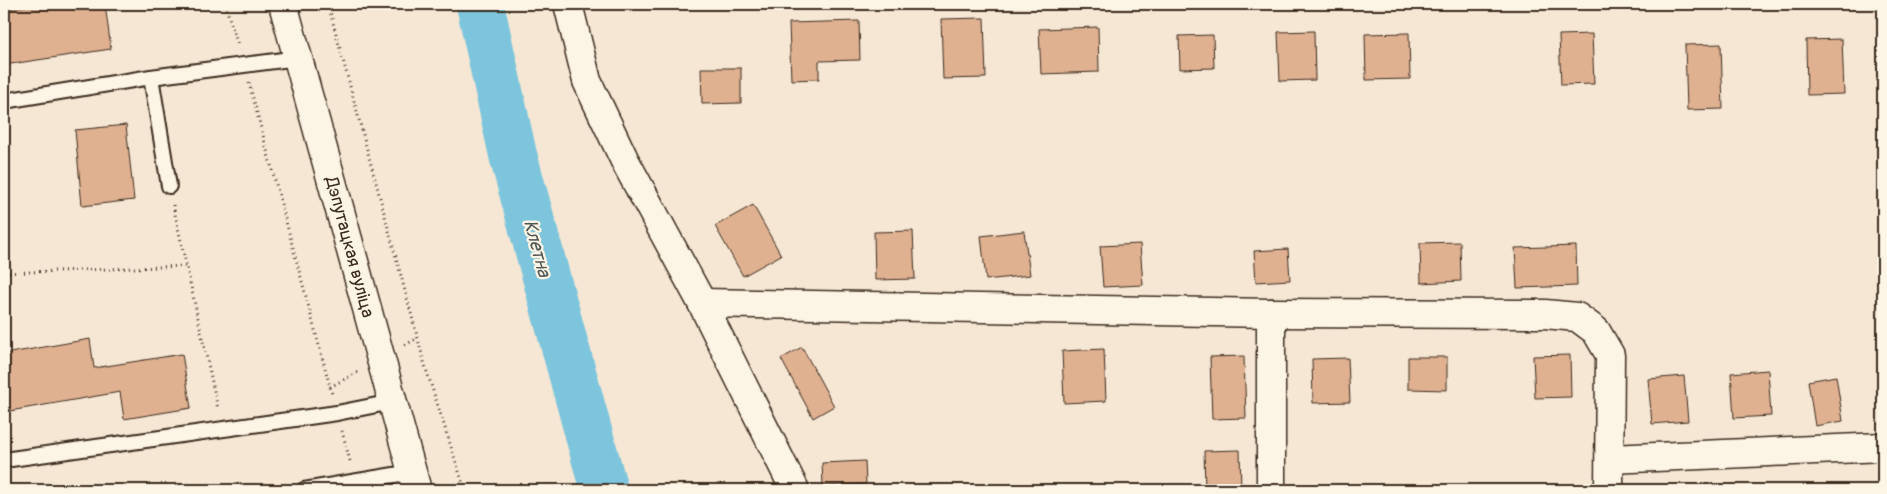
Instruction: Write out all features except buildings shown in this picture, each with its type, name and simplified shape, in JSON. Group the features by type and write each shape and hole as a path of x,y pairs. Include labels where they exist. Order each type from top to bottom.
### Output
{"street":[{"name":"Дэпутацкая вуліца","path":"284,4 414,481"},
{"path":"568,4 587,81 625,161 702,303 795,490"},
{"path":"702,303 1271,313 1545,314 1577,318 1596,331 1610,354 1610,490"},
{"path":"1271,313 1271,490"},
{"path":"1610,459 1883,447"}],"lane":[{"path":"4,101 151,77 298,58"},
{"path":"151,77 169,186"},
{"path":"4,460 337,412 392,402"},
{"path":"304,490 355,482 414,481"}],"path":[{"path":"225,4 244,65 355,482"},
{"path":"328,4 426,368 465,490"},
{"path":"169,186 222,429"},
{"path":"4,273 186,266"}],"waterway":[{"name":"Клетна","path":"480,4 513,155 604,490"}]}
